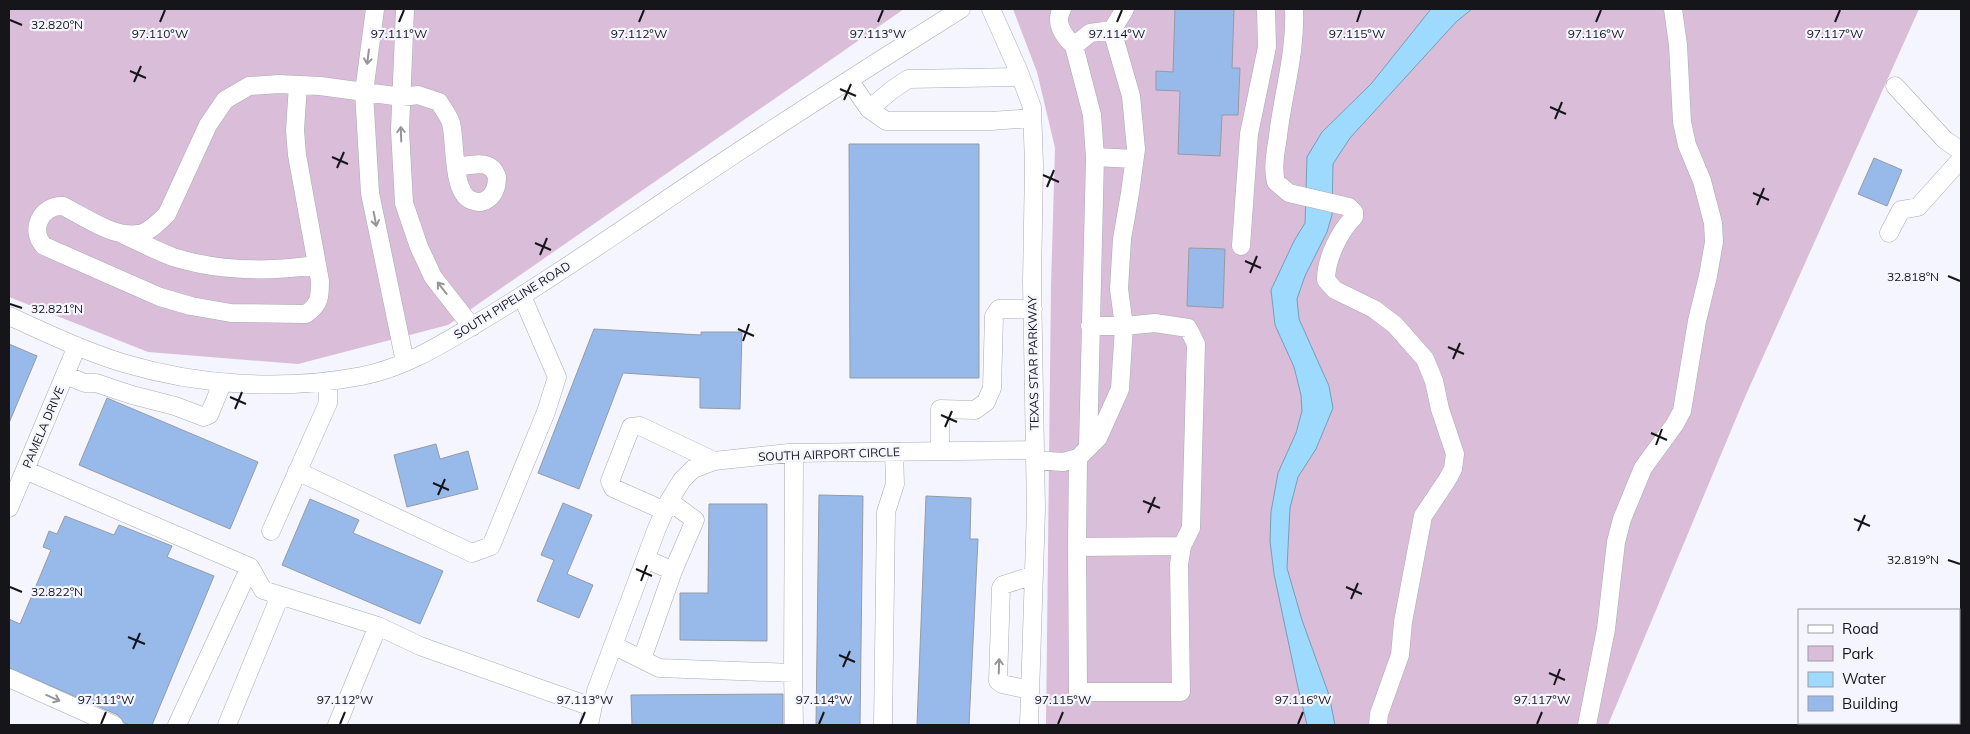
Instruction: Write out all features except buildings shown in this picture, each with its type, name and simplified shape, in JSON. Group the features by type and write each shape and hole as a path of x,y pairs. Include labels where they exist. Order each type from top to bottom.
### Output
{"street":[{"path":"374,9 364,92 370,193 405,362"},
{"path":"405,9 400,130 404,203 419,247 433,277 472,327"},
{"name":"SOUTH PIPELINE ROAD","path":"9,316 77,346 122,362 186,379 222,384 302,385 364,376 421,357 472,327 522,296 755,139 961,9"},
{"name":"TEXAS STAR PARKWAY","path":"991,9 1032,107 1034,165 1032,309 1035,455 1030,725"},
{"path":"1062,9 1058,17 1060,26 1074,46 1092,115 1095,157 1090,326 1077,547 1078,692 1181,692 1179,564 1182,546 1191,528 1196,344 1188,328 1155,323 1124,326 1090,326"},
{"path":"1083,453 1098,438 1120,389 1124,326 1119,289 1122,238 1136,148 1131,96 1112,30 1124,9"},
{"path":"1241,246 1249,134 1267,47 1266,9"},
{"path":"1294,9 1295,28 1292,54 1274,161 1276,182 1289,192 1342,206 1349,206 1354,212 1354,218 1348,223 1328,261 1326,280 1334,290 1374,309 1395,325 1425,359 1434,381 1440,409 1455,454 1452,469 1447,480 1423,516 1403,622 1400,655 1379,714 1378,725"},
{"path":"1587,725 1606,630 1616,542 1622,519 1643,468 1675,424 1682,411 1697,322 1714,242 1713,223 1707,198 1687,145 1682,122 1678,45 1673,9"},
{"path":"1074,46 1090,32 1112,30"},
{"path":"869,108 908,79 1021,77"},
{"path":"849,80 869,108 886,121 991,121 1032,118"},
{"path":"298,85 295,130 297,155 317,266 320,295 315,307 306,314 231,313 190,306 160,297 44,246 39,240 37,228 45,210 53,206 63,206 172,256 219,269 290,269 317,266"},
{"path":"123,234 140,234 159,222 167,214 208,125 225,100 249,86 298,85 402,97 418,96 439,102 450,122 456,167"},
{"path":"1895,86 1945,140 1961,151"},
{"path":"1095,157 1134,159"},
{"path":"1889,233 1901,210 1918,207 1961,159"},
{"path":"297,471 472,553 491,546 546,412 557,377 522,296"},
{"path":"940,451 940,409 975,410 986,402 992,388 994,316 998,309 1032,309"},
{"name":"PAMELA DRIVE","path":"9,508 77,346"},
{"path":"65,375 85,383 96,384 175,406 204,418 209,415 222,384"},
{"path":"271,531 328,403 328,381"},
{"path":"642,660 673,571 695,520 667,506 613,488 610,481 632,427 640,426 714,461"},
{"name":"SOUTH AIRPORT CIRCLE","path":"588,725 596,691 667,506 682,480 693,469 714,461 794,453 940,451 1035,455 1063,462 1083,453"},
{"path":"883,725 886,512 895,484 894,452"},
{"path":"794,453 794,725"},
{"path":"25,470 250,567 263,590 378,626 420,646 592,707"},
{"path":"1077,547 1182,546"},
{"path":"646,559 673,571"},
{"path":"177,725 250,567"},
{"path":"1030,690 1002,684 998,681 1003,584 1034,575"},
{"path":"227,725 280,596"},
{"path":"337,725 378,626"},
{"path":"613,645 659,668 793,673"},
{"path":"9,678 114,725"}],"green space":[{"path":"9,9 904,9 448,325 298,364 148,352 9,297"},
{"path":"1013,9 1919,9 1745,397 1608,725 1046,725 1051,286 1055,148 1037,72"}],"water":[{"path":"1431,9 1472,9 1456,22 1350,138 1333,164 1332,215 1327,232 1305,276 1297,299 1299,319 1329,386 1333,408 1316,449 1298,477 1290,508 1287,568 1302,620 1329,695 1335,725 1307,725 1274,574 1270,541 1271,512 1278,473 1296,433 1302,411 1301,395 1294,367 1275,325 1271,290 1294,241 1305,223 1307,157 1322,132 1371,84"}]}
